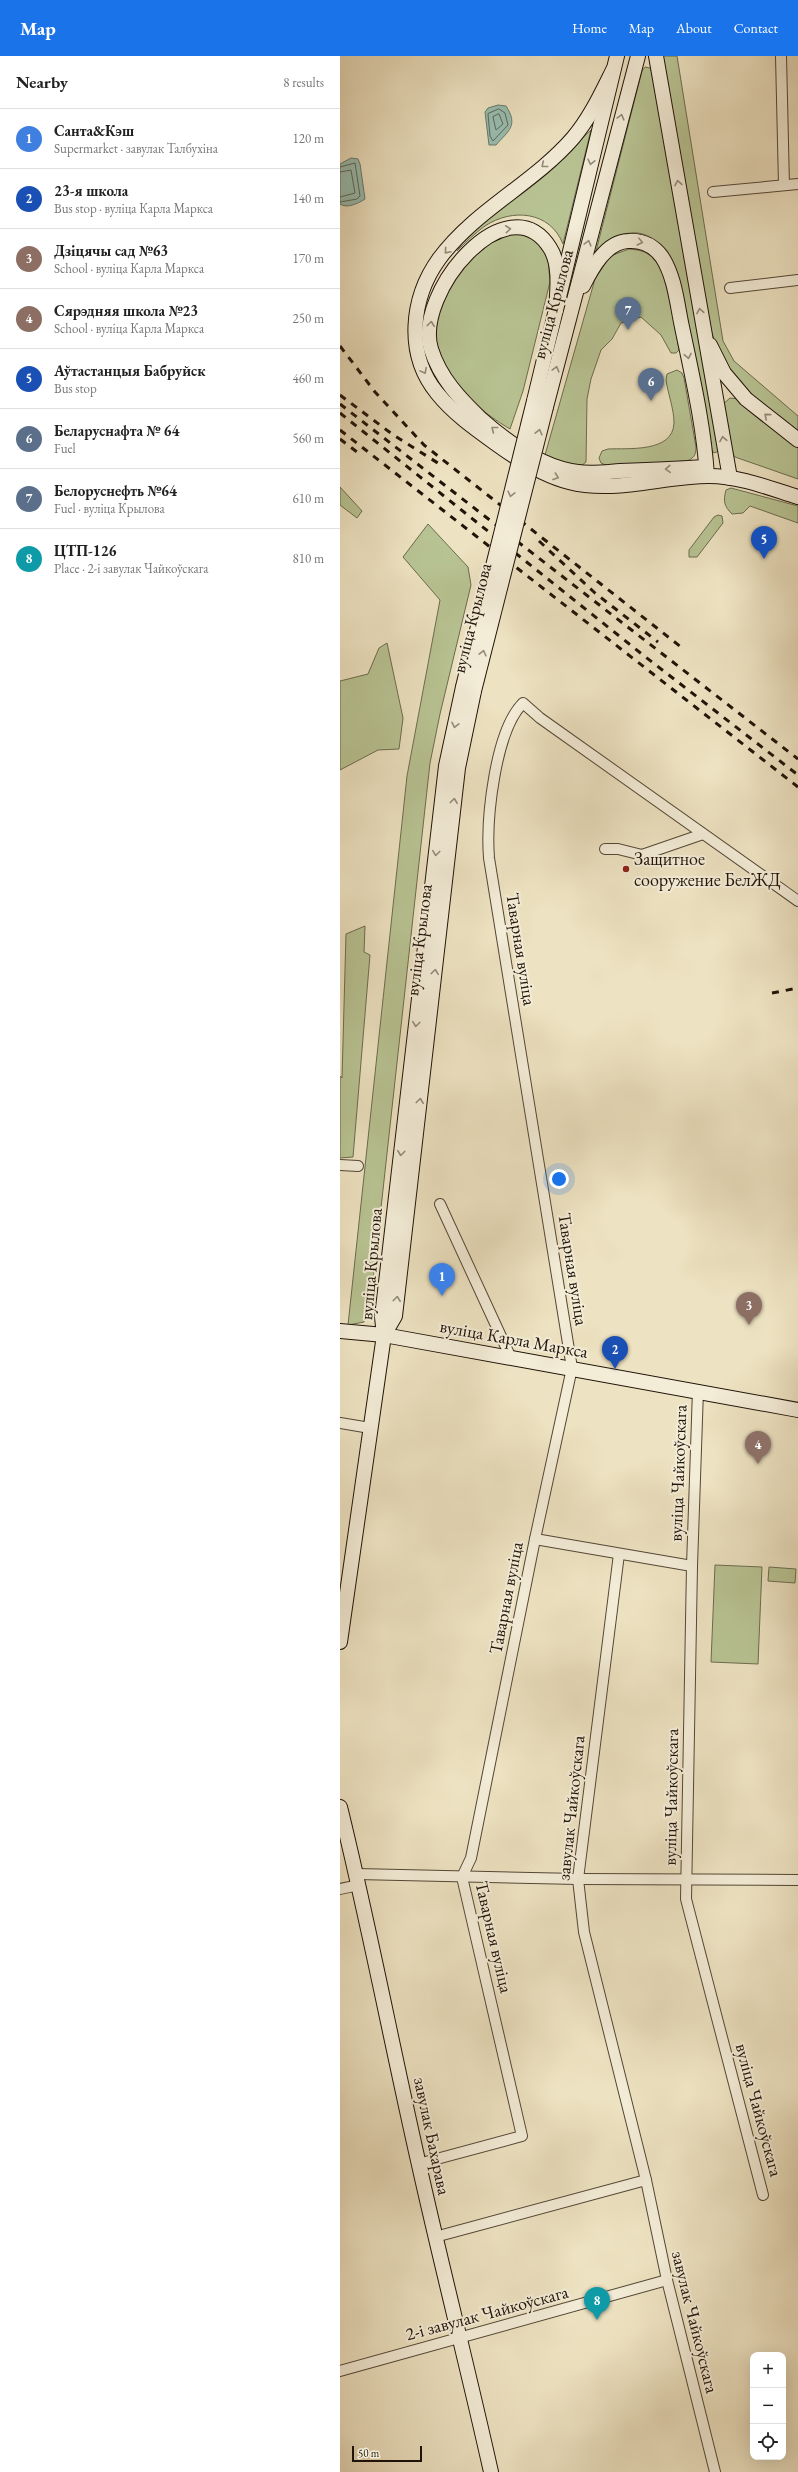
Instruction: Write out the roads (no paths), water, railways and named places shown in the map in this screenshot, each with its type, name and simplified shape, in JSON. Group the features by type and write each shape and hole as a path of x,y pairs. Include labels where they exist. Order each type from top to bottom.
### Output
{"main road":[{"name":"вуліца Крылова","path":"384,1335 395,1316 468,689 540,404 570,313 638,56"},
{"path":"656,56 729,473"},
{"name":"вуліца Крылова","path":"540,404 556,310 615,63"},
{"path":"615,63 593,111 572,139 553,158 465,230 440,259 423,286 416,309 415,340 421,366 436,392 457,414 515,457 545,473 569,482 588,485 707,472"},
{"path":"556,310 557,272 551,249 535,234 521,228 502,229 481,240 453,269 438,293 430,328 430,347 439,369 458,397 518,448 550,464 577,472 729,473 798,488"},
{"path":"570,313 591,270 609,249 626,241 642,242 661,256 669,271 675,292 707,472"},
{"path":"703,331 724,373 746,398 798,440"},
{"path":"729,473 798,498"},
{"name":"вуліца Карла Маркса","path":"340,1330 384,1335 698,1390 798,1410"},
{"path":"340,1642 344,1576 370,1428 384,1335"},
{"name":"завулак Бахарава","path":"340,1807 358,1880 418,2164 461,2339 491,2472"}],"street":[{"path":"781,56 784,185"},
{"path":"713,192 798,184"},
{"path":"730,288 798,280"},
{"name":"Таварная вуліца","path":"418,2164 522,2136 462,1876 471,1858 535,1539 572,1368 489,858 487,834 494,775 514,712 523,703 798,901"},
{"path":"605,849 618,849 642,855 703,834"},
{"path":"340,1165 358,1166"},
{"path":"440,1204 511,1358"},
{"name":"вуліца Чайкоўскага","path":"698,1390 692,1566 686,1899 763,2195"},
{"path":"340,1423 370,1428"},
{"path":"535,1539 692,1566"},
{"name":"завулак Чайкоўскага","path":"619,1554 578,1879 584,1932 646,2180 667,2280 715,2472"},
{"path":"340,1889 358,1880 462,1876 578,1879 798,1880"},
{"path":"435,2237 646,2180"},
{"name":"2-і завулак Чайкоўскага","path":"340,2371 461,2339 667,2280"}],"water":[{"path":"498,105 506,106 510,113 512,123 508,132 496,145 489,145 485,112 488,108"},
{"path":"351,158 358,159 360,164 365,199 356,204 346,206 340,204 340,164"}],"railway":[{"path":"340,346 375,392 424,445 681,647"},
{"path":"340,395 392,434 441,465"},
{"path":"340,404 798,759"},
{"path":"340,413 643,655 798,775"},
{"path":"340,430 798,787"},
{"path":"340,439 361,455"},
{"path":"539,541 595,593 658,642"},
{"path":"772,993 798,988"}],"place":[{"name":"Белоруснефть №64","path":"628,330"},
{"name":"Беларуснафта № 64","path":"651,401"},
{"name":"Аўтастанцыя Бабруйск","path":"764,559"},
{"name":"Защитное сооружение БелЖД","path":"626,869"},
{"name":"Санта&Кэш","path":"442,1296"},
{"name":"Дзіцячы сад №63","path":"749,1325"},
{"name":"23-я школа","path":"615,1369"},
{"name":"Сярэдняя школа №23","path":"758,1464"},
{"name":"ЦТП-126","path":"597,2320"}]}
